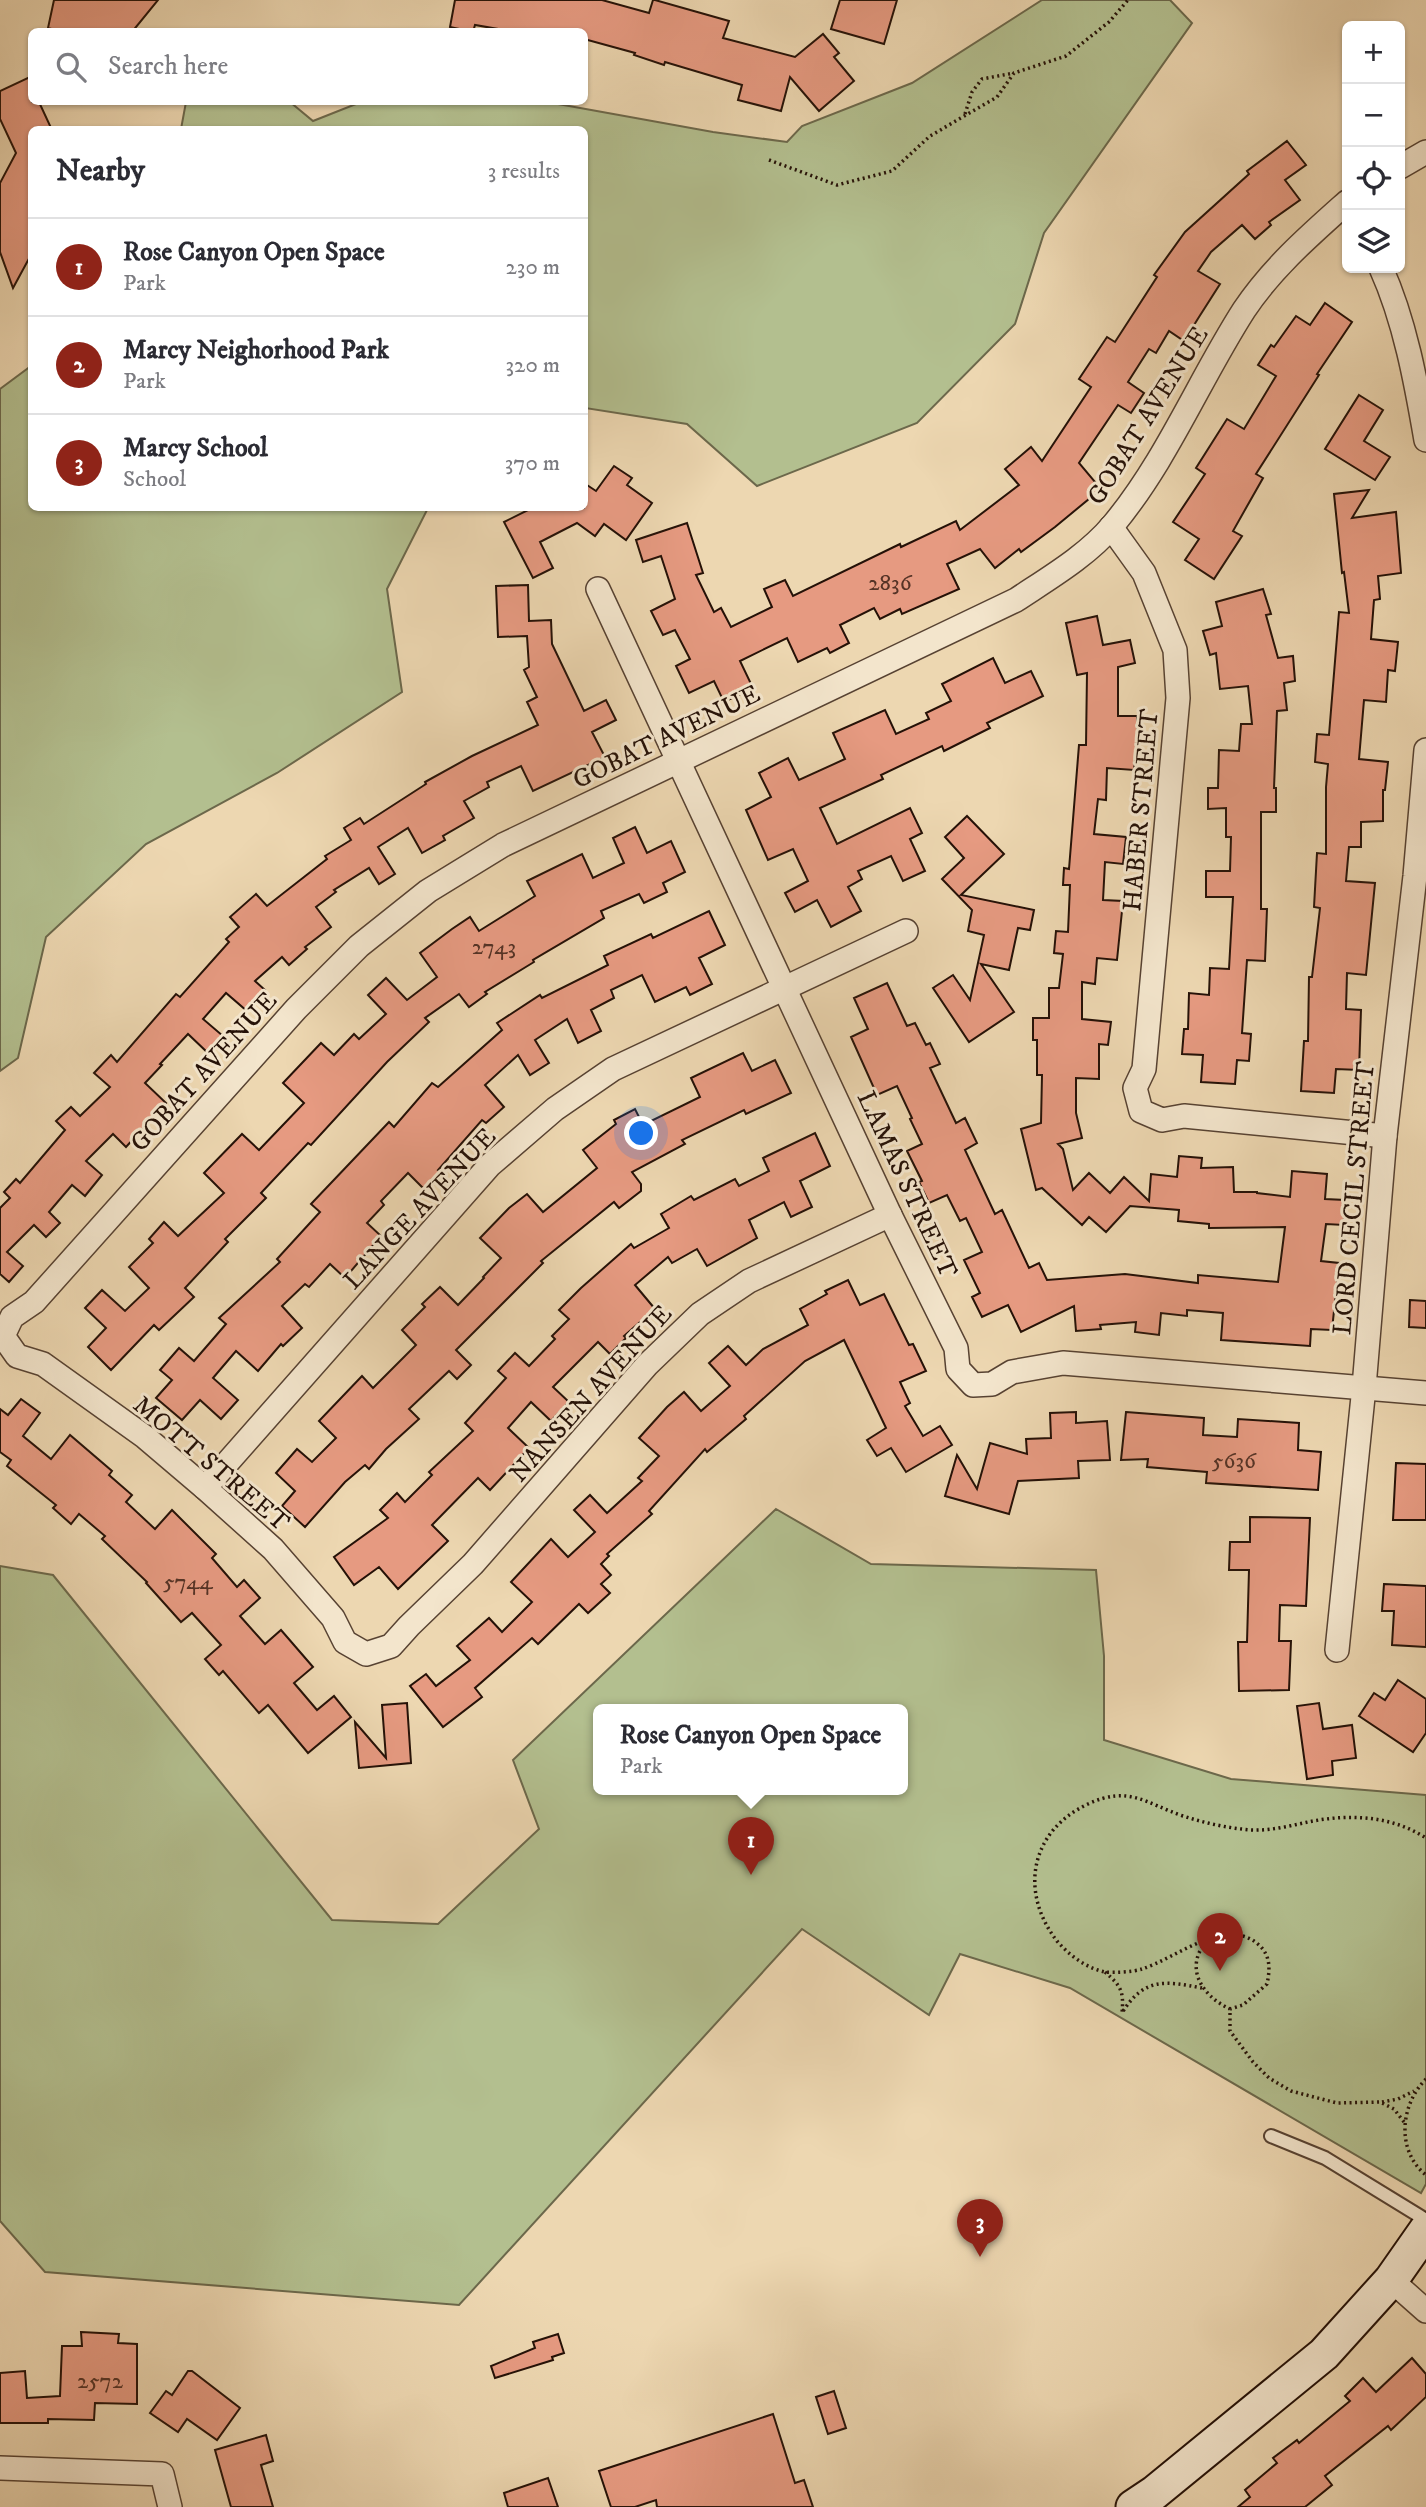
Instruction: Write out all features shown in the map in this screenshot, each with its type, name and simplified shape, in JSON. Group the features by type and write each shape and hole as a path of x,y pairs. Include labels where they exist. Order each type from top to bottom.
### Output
{"street":[{"path":"1405,164 1426,152"},
{"name":"GOBAT AVENUE","path":"3,1336 12,1317 34,1302 296,1009 359,946 429,891 503,845 1016,600 1067,566 1111,527 1139,491 1245,309 1295,249 1342,207"},
{"path":"1383,273 1393,294 1418,394 1426,440"},
{"name":"HABER STREET","path":"1111,527 1144,573 1175,650 1178,698 1144,1069 1135,1088 1141,1111 1162,1120 1184,1116 1385,1136"},
{"name":"LAMAS STREET","path":"598,589 890,1215 956,1348 958,1369 972,1385 992,1384 1012,1372 1063,1363 1426,1393"},
{"name":"LORD CECIL STREET","path":"1337,1650 1364,1387 1385,1136 1415,876 1426,750"},
{"name":"LANGE AVENUE","path":"205,1488 490,1165 555,1109 613,1069 906,931"},
{"name":"NANSEN AVENUE","path":"366,1654 391,1646 473,1564 647,1365 700,1314 749,1281 890,1215"},
{"name":"MOTT STREET","path":"3,1336 17,1356 43,1364 145,1437 205,1488 272,1549 334,1618 345,1642 366,1654"},
{"path":"1133,2507 1154,2493 1324,2354 1391,2280 1426,2230"},
{"path":"1391,2280 1426,2311"},
{"path":"0,2468 162,2474 170,2507"}],"lane":[{"path":"1271,2136 1325,2158 1426,2220"}],"path":[{"path":"965,116 972,92 982,79 1014,73 1066,56 1109,22 1128,0"},
{"path":"769,160 837,184 892,171 930,136 997,97 1014,73"},
{"path":"1202,1988 1151,1984 1139,1991 1122,2012 1124,1997 1119,1983 1105,1972 1069,1955 1045,1924 1037,1903 1034,1883 1036,1863 1042,1845 1067,1816 1088,1804 1124,1795 1146,1799 1212,1825 1253,1830 1342,1817 1364,1817 1392,1823 1426,1838"},
{"path":"1105,1972 1139,1970 1208,1940 1229,1934 1249,1936 1263,1948 1270,1965 1268,1984 1243,2005 1230,2009 1218,2003 1202,1988 1196,1961 1199,1950 1208,1940"},
{"path":"1230,2009 1230,2031 1252,2062 1269,2078 1291,2091 1337,2103 1361,2104 1398,2099 1415,2091 1426,2079"},
{"path":"1415,2091 1404,2122 1406,2139 1414,2165 1426,2175"},
{"path":"1380,2102 1394,2109 1404,2122"}],"green space":[{"path":"1042,0 1170,0 1192,23 1044,233 1015,324 917,423 757,486 687,424 588,408 588,126 182,126 185,105 294,105 313,121 353,105 564,105 713,132 787,142 802,126 912,83"},
{"path":"28,368 28,511 426,511 387,589 402,692 277,773 146,844 46,937 18,1058 0,1071 0,389"},
{"path":"776,1509 871,1564 1096,1570 1104,1656 1104,1740 1231,1779 1426,1795 1426,2184 1421,2193 1070,1988 960,1954 929,2015 802,1929 459,2305 45,2272 0,2221 0,1566 53,1575 332,1920 438,1924 539,1829 513,1760"}],"building":[{"path":"54,0 158,0 135,28 48,28"},
{"path":"455,0 602,0 649,13 655,0 729,21 723,38 795,57 823,34 839,53 834,57 854,81 819,111 790,77 781,111 738,100 742,85 665,62 664,65 634,55 635,53 588,40 588,28 492,28 475,25 474,28 450,27"},
{"path":"840,0 897,0 884,44 831,29"},
{"path":"28,78 28,105 40,105 50,126 28,126 28,260 13,288 0,252 0,183 16,153 0,119 0,91"},
{"path":"1287,141 1306,165 1285,180 1300,200 1269,222 1271,225 1255,239 1242,225 1211,252 1198,271 1220,284 1184,341 1169,331 1156,353 1149,349 1128,382 1144,393 1131,413 1118,405 1079,463 1101,489 1055,527 1021,552 1019,549 995,568 980,549 947,564 959,589 902,614 900,609 880,619 874,608 840,625 849,643 830,653 827,648 798,662 787,638 740,661 753,688 724,702 714,681 689,693 676,666 690,659 675,630 663,635 651,611 675,599 661,556 643,562 636,540 687,523 703,573 696,575 714,612 721,608 731,627 772,607 764,589 785,580 793,596 900,544 901,547 956,521 960,530 1019,485 1005,469 1031,447 1042,461 1091,387 1079,379 1107,337 1115,342 1157,277 1154,275 1185,232 1249,174 1247,171"},
{"path":"1325,303 1352,322 1256,474 1263,478 1233,531 1242,536 1214,579 1185,560 1199,539 1173,522 1205,474 1196,468 1227,419 1244,429 1276,376 1258,365 1271,345 1274,347 1296,316 1310,325"},
{"path":"1359,395 1383,410 1364,441 1390,457 1375,480 1325,449"},
{"path":"614,466 632,478 627,485 652,503 626,540 604,524 595,536 577,523 540,542 553,568 533,578 504,522 526,511 588,511 588,486 596,491"},
{"path":"1369,490 1352,518 1396,512 1401,573 1378,576 1380,599 1374,600 1371,639 1398,642 1395,671 1388,670 1386,702 1364,700 1359,759 1388,762 1383,790 1383,821 1361,822 1361,847 1349,847 1346,881 1375,883 1366,975 1347,973 1346,1009 1361,1010 1359,1070 1336,1069 1334,1093 1301,1091 1304,1041 1308,1041 1309,977 1312,977 1320,908 1314,907 1317,853 1326,854 1328,764 1315,762 1317,734 1329,735 1339,612 1349,613 1334,494"},
{"path":"528,585 529,621 551,620 552,644 584,711 606,700 616,720 592,732 605,757 533,791 521,766 487,782 489,787 464,801 474,818 443,836 445,840 422,853 408,828 378,847 395,874 379,884 369,868 334,890 336,892 316,907 331,927 305,947 307,949 289,965 282,957 255,981 265,990 247,1011 226,993 203,1019 223,1036 208,1053 188,1034 160,1064 162,1065 145,1083 166,1103 126,1147 113,1134 86,1161 102,1175 85,1196 72,1185 49,1212 60,1223 46,1237 34,1225 7,1252 23,1266 9,1282 0,1274 0,1208 10,1198 4,1192 16,1179 20,1183 65,1130 56,1121 71,1107 80,1116 110,1087 94,1073 111,1055 117,1062 176,994 180,997 229,942 226,939 239,927 230,917 256,894 267,906 327,859 325,856 351,840 344,828 360,818 364,824 426,784 425,782 538,725 527,702 537,697 524,670 529,667 527,636 498,637 496,586"},
{"path":"1263,589 1271,614 1266,615 1278,658 1293,656 1295,681 1284,683 1287,710 1277,711 1274,788 1276,812 1261,812 1261,909 1267,909 1265,961 1247,960 1242,1033 1251,1034 1249,1061 1237,1060 1235,1084 1201,1082 1203,1055 1182,1054 1184,1029 1188,1029 1189,993 1209,995 1210,968 1229,969 1233,897 1206,897 1206,871 1230,871 1231,837 1226,837 1226,808 1208,809 1208,788 1218,788 1219,750 1239,751 1241,724 1252,724 1248,686 1220,689 1216,653 1210,655 1203,631 1222,626 1216,602"},
{"path":"1097,616 1103,645 1130,640 1135,663 1118,667 1118,716 1137,716 1137,738 1134,770 1107,768 1106,800 1098,799 1094,834 1126,837 1123,864 1105,862 1103,900 1123,901 1117,960 1097,958 1095,984 1082,982 1082,1019 1111,1022 1108,1045 1099,1044 1099,1079 1076,1078 1076,1113 1082,1138 1058,1144 1063,1149 1073,1190 1089,1173 1110,1193 1124,1177 1149,1201 1151,1174 1177,1177 1179,1156 1202,1158 1201,1168 1233,1167 1234,1192 1290,1197 1292,1171 1327,1174 1325,1199 1345,1200 1344,1225 1326,1224 1321,1261 1339,1263 1332,1330 1311,1329 1310,1346 1221,1340 1223,1313 1187,1310 1187,1316 1161,1313 1159,1335 1135,1332 1136,1322 1100,1325 1101,1329 1076,1331 1074,1306 1021,1332 1008,1305 982,1317 972,1297 980,1293 964,1260 982,1252 966,1218 960,1221 947,1195 929,1203 919,1182 922,1181 907,1151 922,1144 897,1086 877,1095 851,1037 868,1029 854,998 887,983 907,1026 915,1023 926,1045 930,1043 940,1064 930,1068 956,1123 965,1118 977,1143 965,1150 995,1214 1002,1210 1029,1268 1039,1263 1047,1280 1125,1274 1198,1283 1198,1275 1278,1282 1285,1227 1209,1228 1209,1224 1178,1221 1179,1210 1130,1206 1106,1232 1089,1217 1082,1225 1042,1188 1036,1190 1021,1129 1041,1123 1042,1075 1037,1075 1037,1040 1033,1040 1033,1018 1049,1018 1049,988 1059,988 1063,954 1054,953 1056,931 1068,932 1070,885 1063,885 1064,868 1069,869 1079,745 1086,745 1087,673 1077,675 1066,623"},
{"path":"993,658 1005,683 1031,671 1043,696 987,723 990,728 944,751 942,746 881,775 883,779 820,808 837,844 910,808 922,833 910,839 925,871 903,881 891,856 858,871 862,879 848,887 861,911 831,927 817,900 795,912 785,893 808,881 793,849 768,860 746,810 771,797 759,773 788,758 799,780 845,759 833,733 885,710 896,734 929,719 926,713 951,701 942,684"},
{"path":"967,816 1004,854 961,895 1034,910 1030,930 1018,928 1009,970 981,964 1014,1012 969,1042 933,988 953,975 970,1000 984,935 968,931 972,910 942,879 964,858 945,837"},
{"path":"635,827 647,853 671,841 685,872 663,883 667,892 644,903 639,894 601,911 604,918 533,960 534,962 485,992 487,994 469,1007 459,994 425,1018 429,1022 261,1193 266,1198 225,1239 228,1242 185,1288 194,1297 159,1330 154,1325 111,1370 88,1347 106,1328 85,1308 102,1290 125,1311 149,1288 129,1267 153,1243 149,1239 164,1222 178,1236 224,1193 204,1173 242,1134 259,1150 304,1103 283,1083 321,1043 334,1055 354,1034 359,1039 386,1014 368,995 386,978 407,1000 437,977 420,953 470,917 479,931 535,896 527,881 582,854 593,878 624,863 613,838"},
{"path":"709,911 725,945 699,958 712,984 690,995 686,987 655,1002 642,975 611,990 614,998 591,1010 601,1031 578,1043 567,1019 535,1040 549,1063 530,1075 518,1055 485,1085 504,1107 486,1123 482,1120 424,1189 408,1173 381,1201 384,1205 367,1223 381,1236 345,1278 330,1264 309,1287 305,1284 282,1306 302,1328 283,1346 281,1344 258,1371 236,1351 213,1378 238,1400 221,1419 200,1400 182,1420 156,1398 172,1380 160,1370 179,1348 194,1361 226,1324 219,1318 280,1262 277,1259 320,1212 311,1204 389,1122 394,1127 432,1083 438,1087 502,1030 497,1023 540,995 542,998 608,965 604,956 651,934 653,938"},
{"path":"743,1053 752,1071 775,1060 791,1093 746,1114 744,1110 682,1140 685,1144 632,1172 641,1184 641,1191 619,1208 614,1202 541,1261 543,1263 456,1350 471,1365 457,1379 449,1371 409,1409 419,1419 386,1449 369,1469 365,1465 345,1482 305,1527 282,1506 295,1491 276,1473 297,1449 312,1462 336,1438 319,1421 362,1376 373,1388 416,1345 402,1330 425,1307 422,1304 440,1287 458,1305 484,1278 501,1258 480,1238 509,1208 527,1194 543,1212 597,1168 583,1150 616,1124 614,1120 635,1109 643,1125 700,1097 691,1078"},
{"path":"815,1133 830,1166 800,1181 812,1207 791,1217 784,1202 749,1220 757,1238 707,1266 697,1249 672,1263 668,1257 635,1285 655,1309 624,1336 626,1338 610,1354 598,1342 553,1387 569,1402 551,1421 531,1402 508,1428 529,1448 490,1490 478,1478 432,1525 448,1541 398,1589 379,1567 354,1585 334,1557 388,1518 380,1510 397,1493 405,1502 432,1475 429,1472 473,1431 465,1423 506,1378 498,1371 515,1353 529,1366 555,1339 552,1336 569,1319 559,1310 581,1288 631,1244 634,1248 669,1228 661,1214 691,1196 694,1200 735,1179 739,1186 769,1171 763,1158"},
{"path":"848,1280 860,1305 884,1294 909,1345 913,1344 926,1371 900,1382 910,1403 905,1406 923,1436 940,1426 952,1445 906,1472 891,1448 877,1456 867,1440 886,1428 844,1340 805,1361 744,1416 746,1419 707,1452 705,1449 649,1511 652,1514 607,1554 609,1556 601,1564 611,1575 601,1584 610,1593 588,1613 579,1604 538,1644 532,1638 475,1688 482,1697 443,1727 410,1686 426,1674 436,1686 470,1660 457,1646 489,1618 502,1632 532,1602 511,1582 551,1539 568,1557 595,1532 574,1510 590,1495 607,1513 642,1481 638,1478 659,1456 639,1438 667,1407 684,1392 701,1411 730,1386 709,1363 728,1346 746,1365 763,1349 808,1325 800,1309 827,1294 825,1291"},
{"path":"1410,1300 1426,1301 1426,1328 1409,1327"},
{"path":"21,1399 40,1413 23,1436 51,1459 70,1435 112,1471 109,1475 132,1495 126,1502 155,1529 172,1510 216,1554 212,1558 237,1587 244,1580 260,1598 240,1616 265,1644 281,1630 313,1667 294,1683 317,1710 334,1696 351,1717 308,1753 268,1705 259,1713 223,1671 219,1675 205,1659 221,1645 192,1613 181,1622 147,1582 102,1539 105,1536 79,1514 71,1524 53,1508 56,1505 7,1466 11,1460 0,1452 0,1409 8,1415"},
{"path":"1076,1412 1076,1423 1107,1421 1110,1460 1078,1461 1079,1478 1018,1481 1009,1514 945,1496 957,1455 977,1489 990,1443 1027,1454 1026,1439 1051,1438 1050,1413"},
{"path":"1126,1412 1204,1418 1203,1435 1237,1437 1238,1419 1299,1423 1298,1450 1321,1452 1318,1490 1206,1483 1207,1472 1147,1467 1148,1459 1121,1460"},
{"path":"1396,1463 1426,1464 1426,1520 1393,1520"},
{"path":"1250,1517 1310,1518 1306,1606 1280,1605 1279,1641 1291,1641 1289,1690 1239,1691 1238,1642 1247,1642 1249,1570 1229,1570 1230,1542 1250,1542"},
{"path":"1384,1584 1426,1586 1426,1647 1392,1645 1394,1611 1382,1611"},
{"path":"1398,1680 1426,1699 1426,1733 1413,1752 1359,1716 1374,1693 1385,1700"},
{"path":"407,1703 411,1763 359,1768 355,1722 386,1758 382,1705"},
{"path":"1319,1703 1323,1729 1352,1725 1356,1758 1332,1761 1333,1775 1307,1779 1297,1706"},
{"path":"81,2332 119,2334 118,2343 137,2344 137,2404 95,2403 94,2420 48,2419 48,2423 0,2423 0,2373 25,2371 27,2398 60,2396 62,2346 82,2346"},
{"path":"558,2334 564,2353 552,2357 553,2360 495,2378 491,2366 535,2348 533,2342"},
{"path":"1412,2358 1426,2374 1426,2397 1391,2430 1388,2426 1325,2476 1332,2485 1305,2507 1238,2507 1250,2497 1245,2490 1277,2463 1273,2458 1297,2440 1299,2443 1350,2401 1345,2396 1363,2378 1376,2392"},
{"path":"188,2371 192,2371 240,2408 217,2440 187,2419 178,2432 150,2413 166,2391 172,2395"},
{"path":"834,2391 846,2428 828,2434 816,2397"},
{"path":"773,2414 795,2483 804,2480 813,2507 657,2507 656,2500 635,2507 611,2507 599,2471"},
{"path":"266,2435 273,2461 261,2465 273,2507 231,2507 215,2450"},
{"path":"548,2478 558,2507 508,2507 504,2493"}],"place":[{"name":"Rose Canyon Open Space","path":"751,1875"},
{"name":"Marcy Neighorhood Park","path":"1220,1971"},
{"name":"Marcy School","path":"980,2257"}]}
